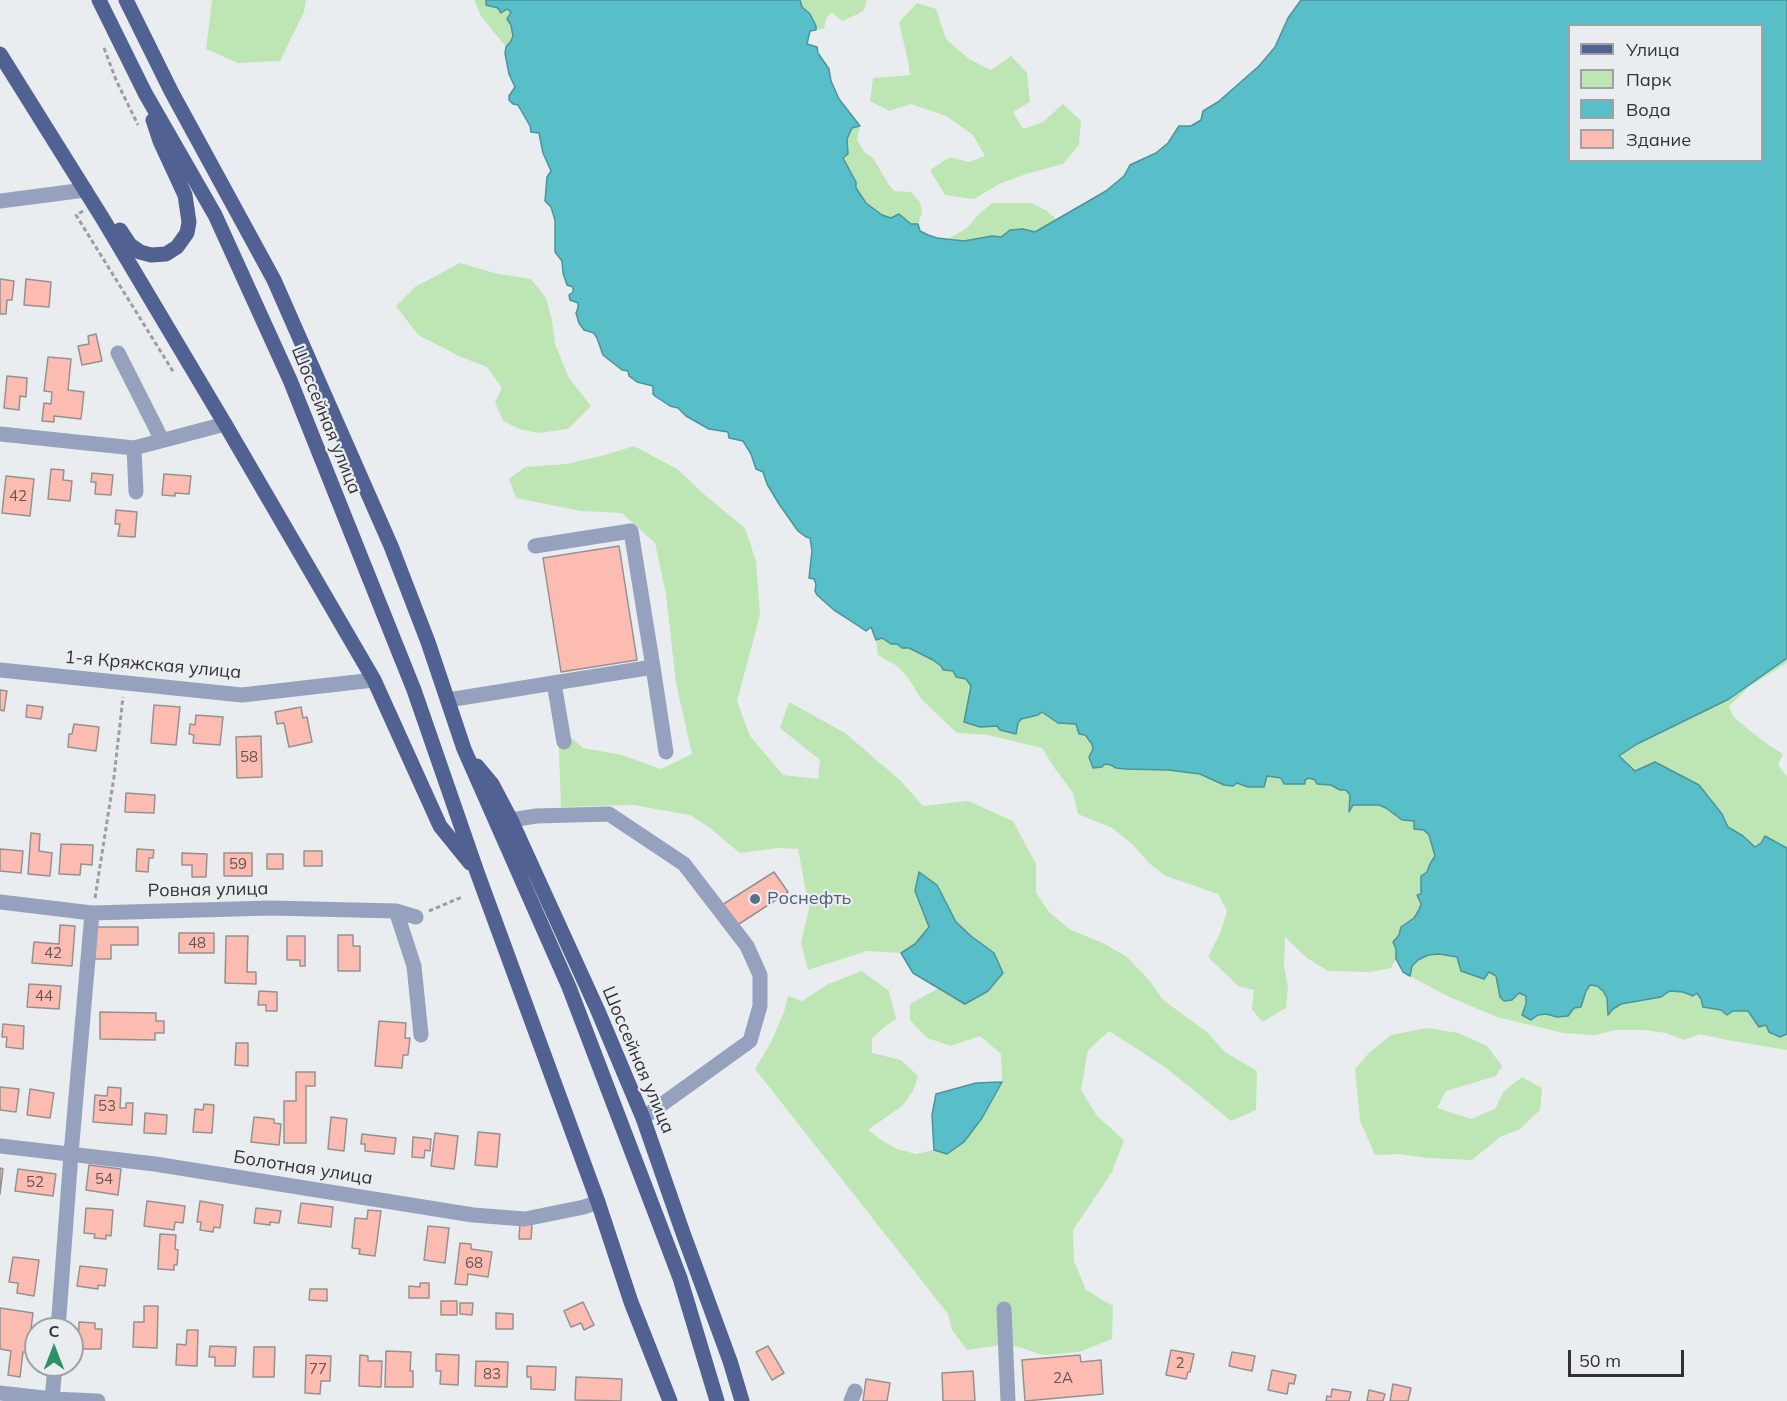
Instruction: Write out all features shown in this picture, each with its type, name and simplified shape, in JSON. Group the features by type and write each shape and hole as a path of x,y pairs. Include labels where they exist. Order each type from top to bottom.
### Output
{"main road":[{"name":"Шоссейная улица","path":"99,0 145,93 215,215 290,380 414,690 477,872 670,1401"},
{"name":"Шоссейная улица","path":"126,0 171,91 274,280 390,546 428,642 464,749 569,987 680,1278 717,1401"},
{"name":"Шоссейная улица","path":"0,54 103,219 374,680 440,826 477,872"},
{"path":"103,219 115,224 130,245 140,252 151,255 166,254 177,247 187,233 189,222 185,195 160,141 145,93"},
{"name":"Шоссейная улица","path":"464,749 492,784 511,820 598,1011 643,1118 730,1361 742,1401"}],"street":[{"path":"0,201 85,190"},
{"path":"118,352 162,440"},
{"path":"0,434 134,448 225,424"},
{"path":"134,448 136,492"},
{"path":"535,546 631,531 666,752"},
{"path":"448,700 653,667"},
{"name":"1-я Кряжская улица","path":"0,670 242,695 374,680"},
{"path":"554,683 564,742"},
{"path":"511,820 536,816 609,814 684,864 747,946 760,975 760,1006 750,1041 643,1118"},
{"name":"Ровная улица","path":"0,902 93,913 272,908 396,911 416,917"},
{"path":"396,911 414,966 421,1035"},
{"path":"59,1317 93,913"},
{"name":"Болотная улица","path":"0,1146 155,1164 473,1215 525,1219 598,1202"},
{"path":"1004,1310 1008,1401"},
{"path":"52,1400 54,1377"},
{"path":"0,1393 52,1400 98,1401"}],"path":[{"path":"101,39 116,80 140,130"},
{"path":"94,204 76,215 174,373"},
{"path":"93,913 114,777 124,683"},
{"path":"416,917 462,897"}],"green space":[{"path":"212,0 306,0 304,12 280,61 238,63 206,49"},
{"path":"474,0 486,0 486,5 507,9 511,12 513,36 506,47 481,16"},
{"path":"800,0 867,0 864,10 858,14 842,21 832,13 826,18 824,29 816,30 810,14 802,7"},
{"path":"917,3 936,9 946,39 969,59 991,70 1011,56 1027,73 1030,102 1013,112 1023,129 1043,122 1063,104 1081,121 1079,145 1063,164 999,184 974,199 945,195 930,170 950,157 969,162 985,156 973,135 946,116 911,104 889,111 870,101 873,78 910,75 899,22"},
{"path":"860,126 857,140 865,153 873,158 889,185 894,191 911,192 920,202 922,213 918,224 882,215 866,203 856,188 856,182 843,158 848,154 847,139 852,128"},
{"path":"992,203 1032,203 1056,219 1035,232 1023,229 1010,230 1001,237 991,236 964,241 948,239 967,228"},
{"path":"460,263 498,274 531,279 546,298 555,344 569,378 591,406 568,429 538,433 519,429 503,421 495,402 502,388 487,367 461,357 418,335 396,306 415,287"},
{"path":"634,446 677,469 745,528 756,561 760,615 737,701 750,736 783,775 818,779 820,760 780,728 789,702 845,733 900,780 923,806 968,801 1013,821 1036,864 1036,893 1050,913 1071,930 1103,943 1127,957 1150,981 1163,1000 1207,1032 1225,1052 1257,1071 1256,1110 1231,1121 1165,1067 1109,1031 1088,1050 1081,1090 1097,1116 1124,1140 1112,1172 1073,1230 1074,1261 1086,1290 1113,1306 1112,1339 1079,1352 1043,1355 1009,1344 967,1350 952,1330 948,1314 755,1069 771,1042 788,996 802,1001 828,984 862,971 889,991 896,1019 872,1039 872,1053 901,1060 918,1076 913,1091 902,1106 868,1130 897,1149 916,1154 933,1150 932,1115 936,1094 976,1083 1002,1081 1001,1054 980,1036 951,1046 927,1038 910,1020 910,1004 939,988 913,973 901,953 867,951 808,970 801,943 809,908 798,849 778,848 740,853 690,815 633,805 561,807 558,726 583,748 622,755 661,769 692,754 676,683 666,594 655,543 622,513 581,511 516,498 509,479 525,467 566,464"},
{"path":"883,637 891,644 909,648 933,660 943,670 966,679 971,686 965,716 969,724 980,727 997,726 1000,730 1010,733 1021,719 1042,711 1058,723 1076,724 1078,730 1092,744 1093,749 1089,757 1092,763 1125,769 1168,769 1200,774 1224,785 1233,786 1237,783 1248,787 1264,787 1267,776 1281,778 1284,784 1309,778 1318,784 1346,789 1350,795 1349,810 1353,805 1379,805 1396,816 1415,821 1414,829 1424,830 1429,835 1435,856 1422,886 1419,910 1414,918 1401,927 1396,959 1391,968 1370,972 1328,971 1307,958 1285,937 1284,966 1288,987 1286,1008 1262,1022 1252,1009 1254,990 1238,986 1208,957 1221,931 1227,911 1218,894 1166,876 1112,828 1078,814 1073,793 1042,748 988,735 957,733 921,699 909,679 897,666 878,655 876,640"},
{"path":"1787,658 1787,663 1750,686 1729,706 1733,716 1783,754 1778,765 1787,777 1787,848 1765,836 1755,847 1728,827 1722,814 1635,772 1619,756 1637,744 1729,699"},
{"path":"1428,955 1457,957 1462,971 1484,979 1489,972 1496,976 1500,997 1519,993 1526,996 1524,1011 1531,1020 1538,1015 1546,1014 1557,1017 1570,1011 1575,1008 1590,985 1597,986 1603,991 1608,1014 1621,1004 1661,997 1670,990 1692,996 1697,992 1703,1007 1748,1011 1755,1022 1766,1025 1769,1032 1779,1037 1787,1034 1787,1050 1700,1034 1684,1040 1666,1033 1644,1030 1616,1030 1595,1035 1563,1033 1497,1017 1449,997 1410,976 1412,966 1418,960"},
{"path":"1427,1028 1459,1033 1487,1046 1502,1066 1496,1076 1446,1091 1437,1108 1471,1119 1495,1109 1504,1091 1522,1077 1542,1088 1540,1110 1520,1129 1500,1137 1472,1160 1399,1154 1375,1155 1360,1121 1355,1069 1369,1053 1391,1035"}],"water":[{"path":"486,0 800,0 802,7 810,14 816,26 816,30 810,31 807,44 817,47 818,53 829,69 831,81 839,99 860,126 852,128 847,139 848,154 843,158 856,182 856,188 866,203 882,215 891,218 899,214 911,224 918,224 920,231 928,235 964,241 992,236 1001,237 1010,230 1023,229 1035,232 1106,191 1124,176 1130,165 1156,153 1168,143 1179,126 1191,126 1201,120 1203,111 1218,102 1259,66 1275,47 1288,18 1301,0 1787,0 1787,658 1729,699 1637,744 1619,756 1635,771 1655,762 1699,785 1722,814 1728,827 1755,847 1765,836 1787,848 1787,1034 1780,1037 1769,1032 1766,1025 1759,1027 1748,1011 1733,1011 1727,1015 1721,1010 1703,1007 1697,993 1693,996 1670,991 1661,997 1621,1004 1608,1015 1607,998 1603,991 1597,986 1590,985 1581,1007 1574,1008 1568,1016 1557,1017 1546,1014 1538,1015 1531,1020 1522,1015 1526,996 1519,993 1512,1000 1504,1001 1500,997 1496,976 1489,972 1484,979 1461,971 1457,957 1428,955 1412,966 1410,976 1403,972 1396,959 1393,942 1399,935 1401,927 1414,918 1419,910 1421,904 1417,895 1421,894 1421,876 1427,872 1435,856 1429,835 1424,830 1414,829 1414,821 1402,820 1379,805 1353,805 1349,812 1350,795 1346,790 1340,790 1331,785 1317,784 1315,780 1309,778 1305,780 1305,784 1284,784 1281,778 1267,776 1264,787 1248,787 1237,783 1233,786 1224,785 1200,774 1168,770 1125,769 1105,764 1102,767 1093,768 1089,757 1093,749 1092,744 1085,735 1079,734 1076,724 1058,723 1042,712 1021,719 1016,734 1000,730 997,726 980,727 964,722 971,686 966,679 956,677 953,671 943,670 933,660 909,648 891,644 882,638 876,640 871,627 866,631 834,610 817,595 814,579 809,578 812,551 810,538 798,531 779,504 763,472 756,469 743,441 729,438 728,432 709,429 655,396 653,386 637,382 629,376 628,371 622,370 603,355 594,333 584,330 579,323 576,313 578,303 570,300 569,295 573,292 573,287 567,285 562,261 555,252 555,220 551,207 545,201 547,177 551,171 543,153 539,133 531,132 518,105 509,100 515,87 509,74 505,53 513,36 507,19 511,12 507,9 501,13 498,8 486,5"},
{"path":"919,872 937,885 956,922 994,953 1003,973 988,991 965,1004 913,973 901,953 915,944 929,927 915,891"},
{"path":"1002,1082 982,1118 964,1142 947,1154 934,1150 932,1115 936,1094 976,1083"}],"building":[{"path":"0,279 14,281 12,300 7,300 6,314 0,314"},
{"path":"26,279 51,282 49,307 24,305"},
{"path":"96,334 102,361 82,365 78,346 89,344 88,336"},
{"path":"48,357 71,359 68,390 84,392 81,419 54,416 54,422 42,421 44,403 51,404 52,392 44,391"},
{"path":"7,376 27,378 26,397 20,396 19,410 4,408"},
{"path":"51,469 64,470 63,480 72,481 70,501 48,499"},
{"path":"92,473 113,475 111,495 95,494 96,482 91,482"},
{"path":"164,474 191,476 189,494 162,495"},
{"path":"6,476 34,479 30,516 2,513"},
{"path":"116,510 137,512 135,537 118,536 120,524 115,524"},
{"path":"619,546 637,660 561,672 543,558"},
{"path":"0,690 7,691 4,711 0,710"},
{"path":"27,705 43,707 41,719 26,717"},
{"path":"154,705 180,707 176,745 151,743"},
{"path":"301,707 303,718 307,717 312,742 289,747 284,723 277,724 275,712"},
{"path":"196,715 223,717 220,745 193,743 194,735 189,734 190,724 195,725"},
{"path":"74,724 99,727 96,751 68,747 69,734 72,734"},
{"path":"261,736 262,777 237,778 236,737"},
{"path":"126,793 155,795 154,813 125,812"},
{"path":"31,833 40,834 39,851 52,853 50,876 28,874"},
{"path":"61,844 93,845 92,865 81,864 80,875 59,874"},
{"path":"0,849 23,851 21,873 0,871"},
{"path":"137,849 154,850 153,858 149,858 148,872 136,871"},
{"path":"304,851 322,851 322,866 304,866"},
{"path":"182,853 207,854 206,877 192,877 192,865 182,865"},
{"path":"224,853 252,853 252,876 224,876"},
{"path":"267,854 283,854 283,869 267,869"},
{"name":"Роснефть","path":"774,872 788,892 736,926 722,905"},
{"path":"60,925 75,926 72,966 32,963 34,942 59,944"},
{"path":"95,927 138,927 138,945 111,945 111,959 95,959"},
{"path":"179,933 214,933 214,953 179,953"},
{"path":"338,935 353,935 353,946 360,946 360,971 338,971"},
{"path":"226,936 248,936 247,972 256,972 256,984 225,983"},
{"path":"287,936 305,936 305,966 300,966 300,960 287,960"},
{"path":"29,984 61,986 59,1009 27,1007"},
{"path":"259,991 277,992 277,1011 266,1011 266,1005 258,1005"},
{"path":"100,1012 156,1013 156,1021 164,1021 164,1033 155,1033 155,1040 100,1039"},
{"path":"379,1021 406,1023 405,1038 410,1038 408,1055 403,1055 402,1068 375,1066"},
{"path":"3,1024 24,1026 23,1049 6,1047 7,1037 2,1037"},
{"path":"236,1043 248,1043 248,1066 235,1065"},
{"path":"296,1072 315,1072 315,1086 306,1086 306,1143 284,1143 284,1101 296,1101"},
{"path":"0,1087 19,1089 16,1112 0,1110"},
{"path":"108,1087 121,1088 120,1108 126,1108 126,1103 133,1103 132,1125 93,1122 95,1095 107,1096"},
{"path":"30,1089 54,1093 50,1118 27,1115"},
{"path":"204,1104 214,1105 212,1133 193,1132 195,1109 203,1110"},
{"path":"145,1113 167,1115 166,1134 144,1133"},
{"path":"254,1117 274,1119 274,1123 281,1124 279,1145 251,1142"},
{"path":"331,1117 347,1119 344,1151 328,1149"},
{"path":"478,1132 500,1134 497,1167 475,1165"},
{"path":"435,1133 458,1136 454,1169 431,1166"},
{"path":"362,1134 396,1138 394,1154 365,1151 365,1144 361,1144"},
{"path":"413,1137 431,1139 430,1151 425,1150 424,1158 412,1157"},
{"path":"89,1165 121,1169 118,1195 86,1190"},
{"path":"0,1168 3,1169 0,1194"},
{"path":"18,1169 56,1174 53,1196 15,1191"},
{"path":"147,1201 185,1206 183,1223 175,1222 174,1230 144,1226"},
{"path":"200,1201 223,1205 220,1228 214,1227 213,1232 200,1230 201,1222 197,1222"},
{"path":"301,1203 333,1207 331,1227 298,1223"},
{"path":"86,1208 113,1210 111,1236 106,1235 106,1239 94,1238 95,1234 84,1233"},
{"path":"256,1208 281,1211 279,1223 270,1222 270,1225 254,1223"},
{"path":"368,1210 381,1211 375,1256 359,1254 360,1249 352,1248 355,1218 367,1219"},
{"path":"520,1223 532,1224 531,1239 519,1239"},
{"path":"428,1226 449,1228 445,1263 424,1260"},
{"path":"160,1234 176,1235 175,1249 178,1250 177,1265 174,1265 174,1270 158,1269"},
{"path":"460,1243 471,1244 471,1249 492,1252 488,1277 468,1274 467,1285 455,1284"},
{"path":"13,1257 39,1260 34,1296 17,1293 18,1283 9,1282"},
{"path":"80,1266 107,1269 105,1286 98,1285 98,1289 77,1286"},
{"path":"420,1283 429,1283 429,1298 409,1298 409,1286 420,1287"},
{"path":"310,1289 327,1289 327,1301 309,1300"},
{"path":"441,1301 457,1301 457,1315 441,1315"},
{"path":"583,1302 594,1325 584,1330 581,1323 571,1327 564,1311"},
{"path":"460,1303 473,1303 472,1315 460,1314"},
{"path":"144,1306 158,1306 157,1348 133,1347 134,1322 144,1322"},
{"path":"0,1308 33,1313 32,1317 24,1317 24,1352 20,1377 8,1375 11,1351 0,1349"},
{"path":"496,1313 513,1314 513,1329 496,1329"},
{"path":"84,1322 95,1323 95,1329 102,1329 101,1349 84,1349"},
{"path":"187,1330 198,1330 197,1366 176,1365 177,1344 186,1345"},
{"path":"210,1346 236,1347 235,1366 215,1366 215,1357 209,1357"},
{"path":"768,1346 784,1373 772,1380 756,1352"},
{"path":"254,1347 275,1347 274,1377 253,1377"},
{"path":"1171,1350 1194,1354 1186,1379 1166,1375"},
{"path":"386,1351 411,1352 410,1371 413,1371 413,1387 385,1387"},
{"path":"1232,1352 1255,1356 1252,1371 1229,1366"},
{"path":"436,1354 459,1355 458,1385 440,1384 441,1371 436,1371"},
{"path":"306,1355 331,1356 330,1381 321,1381 320,1394 305,1393"},
{"path":"360,1355 368,1356 368,1361 382,1361 381,1387 359,1386"},
{"path":"1080,1355 1081,1362 1101,1360 1103,1394 1025,1401 1022,1360"},
{"path":"476,1361 508,1362 507,1387 475,1386"},
{"path":"527,1366 556,1367 555,1390 531,1389 531,1377 527,1377"},
{"path":"1272,1370 1296,1375 1294,1384 1289,1383 1287,1394 1268,1390"},
{"path":"973,1371 975,1401 943,1401 942,1373"},
{"path":"576,1377 622,1379 621,1401 575,1400"},
{"path":"866,1379 890,1383 887,1401 863,1401"},
{"path":"1393,1384 1411,1388 1408,1401 1390,1401"},
{"path":"1332,1389 1351,1392 1349,1401 1326,1401 1327,1396 1331,1397"},
{"path":"1369,1390 1385,1394 1383,1401 1367,1401"}],"place":[{"name":"Роснефть","path":"755,899"}]}
